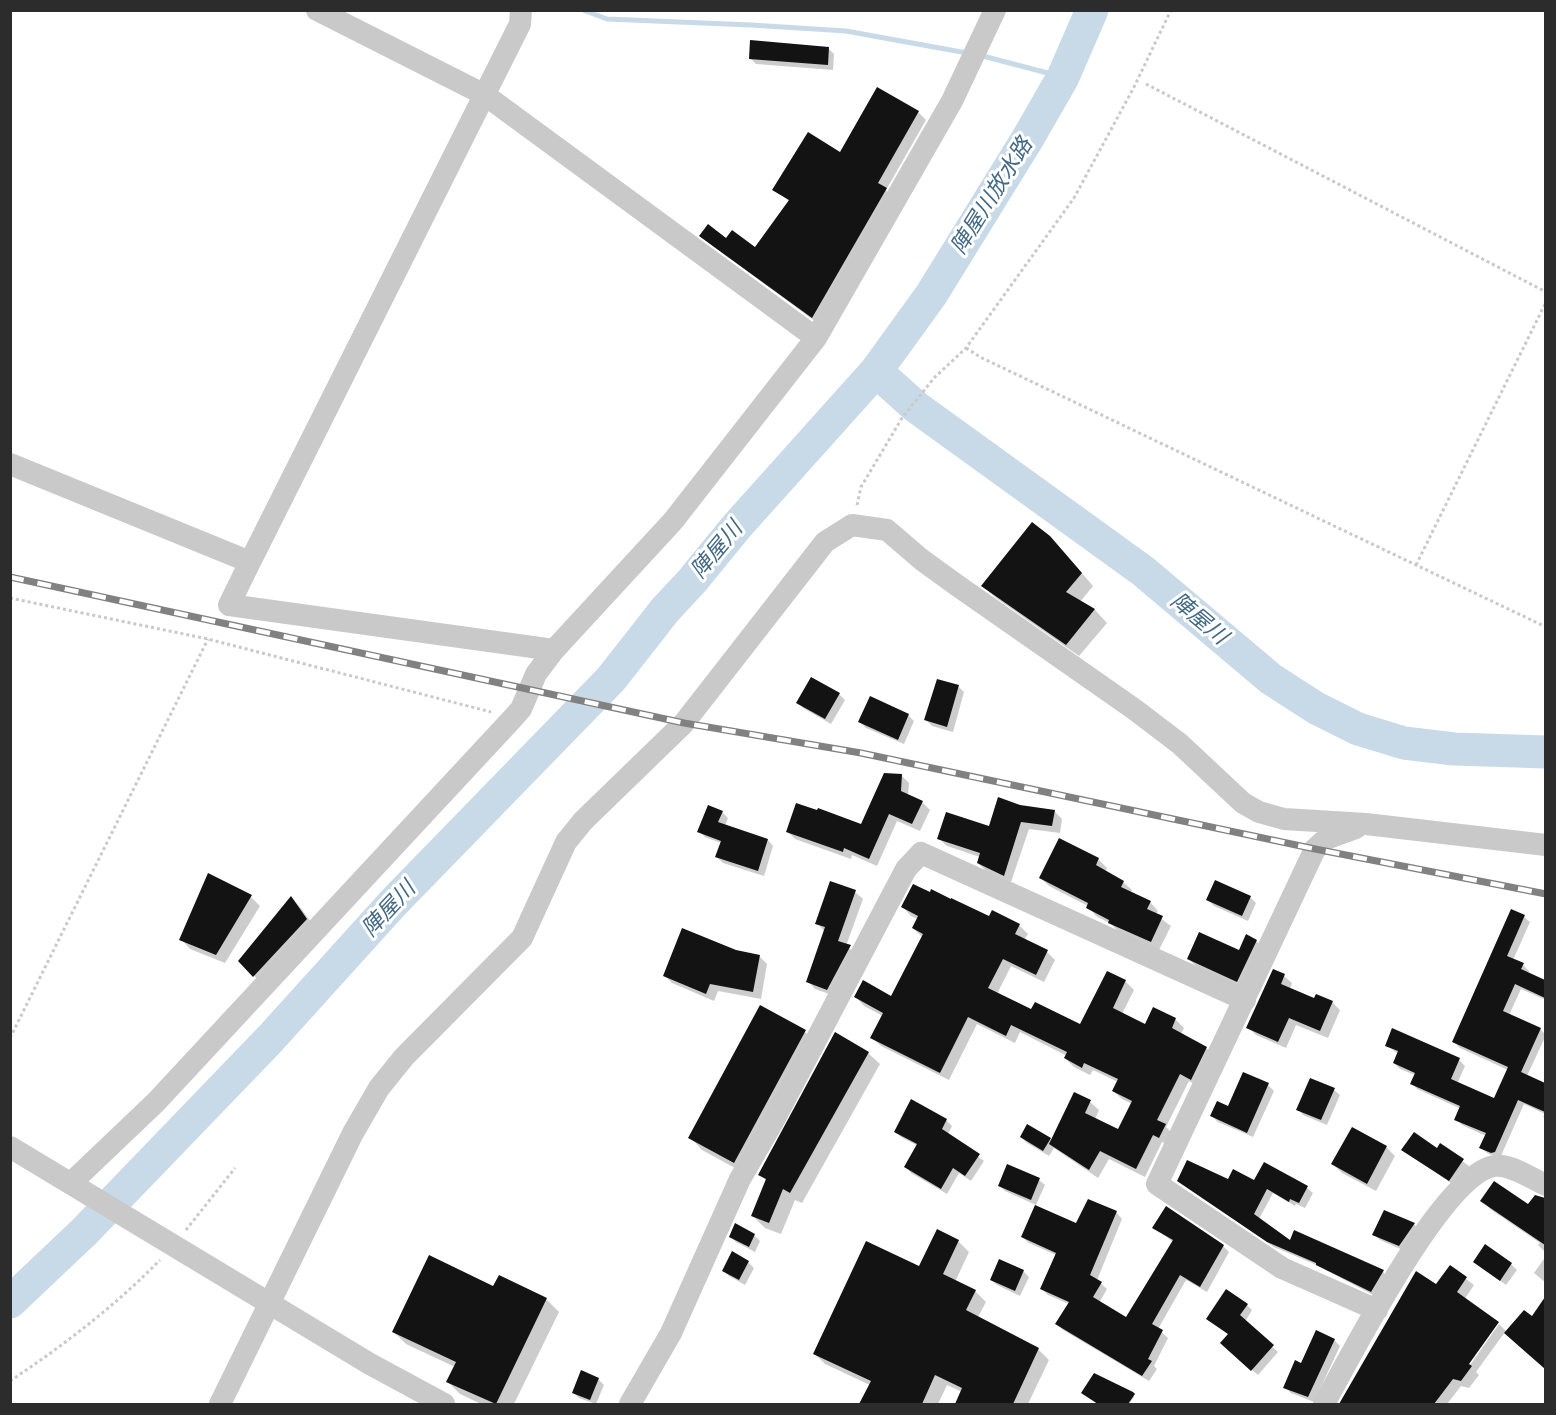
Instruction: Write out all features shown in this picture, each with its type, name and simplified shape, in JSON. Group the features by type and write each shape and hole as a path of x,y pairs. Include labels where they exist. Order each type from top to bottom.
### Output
{"street":[{"path":"317,10 485,95 816,338"},
{"path":"521,10 520,24 229,605 554,651"},
{"path":"75,1186 513,718 521,709 536,674 554,651 673,521 816,338 952,101 995,10"},
{"path":"10,464 250,562"},
{"path":"220,1404 353,1133 380,1088 404,1057 522,938 566,842 583,821 684,723 825,542 852,525 887,530 957,586 1134,709 1180,744 1243,803 1259,812 1284,819 1366,824 1545,845"},
{"path":"1366,824 1326,839 1315,849 1157,1185 1282,1268 1377,1310"},
{"path":"630,1404 671,1333 740,1179 774,1120 906,869 921,853 1245,1000"},
{"path":"10,1147 270,1305 370,1364 444,1404"},
{"path":"1324,1404 1406,1260 1435,1218 1461,1187 1477,1174 1495,1166 1510,1169 1545,1185"}],"path":[{"path":"852,525 861,487 902,418 934,378 966,348 1074,198 1134,87 1171,10"},
{"path":"1146,84 1545,292"},
{"path":"1416,565 1545,302"},
{"path":"966,348 980,357 1545,627"},
{"path":"10,598 208,639 513,718"},
{"path":"10,1038 208,639"},
{"path":"10,1382 63,1347 139,1281 235,1168"}],"building":[{"path":"750,40 829,47 828,65 749,59"},
{"path":"877,87 919,111 878,183 887,188 812,318 699,236 708,224 726,238 732,230 755,247 789,200 772,190 808,132 840,152"},
{"path":"1032,522 1050,536 1082,573 1066,592 1095,609 1066,645 981,586"},
{"path":"811,677 840,693 825,719 796,703"},
{"path":"937,679 959,685 947,727 924,720"},
{"path":"870,696 909,714 898,740 858,722"},
{"path":"884,773 902,774 901,791 923,801 912,824 889,814 869,859 844,848 843,852 786,832 796,803 817,810 818,808 861,824"},
{"path":"998,797 1020,805 1055,810 1052,826 1021,822 1004,876 977,863 980,853 937,839 946,812 989,826"},
{"path":"708,805 723,811 718,822 768,839 758,871 715,857 721,841 697,832"},
{"path":"1059,838 1099,858 1096,865 1124,881 1121,887 1151,901 1147,909 1163,916 1151,942 1108,923 1109,920 1086,908 1088,903 1039,878"},
{"path":"208,873 252,895 216,955 179,940"},
{"path":"1215,880 1251,896 1242,916 1206,900"},
{"path":"830,881 856,890 838,941 851,945 827,990 806,982 825,927 815,924"},
{"path":"913,884 930,892 931,889 989,916 992,910 1020,924 1015,934 1048,950 1036,975 1003,959 988,988 1031,1009 1035,1002 1080,1024 1107,971 1126,980 1113,1008 1145,1024 1153,1007 1176,1018 1172,1028 1207,1047 1191,1080 1180,1074 1157,1120 1166,1124 1159,1138 1153,1135 1136,1169 1100,1151 1089,1170 1049,1144 1074,1092 1091,1100 1085,1113 1118,1129 1132,1101 1112,1091 1118,1079 1084,1063 1082,1068 1064,1058 1067,1052 1011,1025 1006,1036 968,1017 940,1073 870,1038 883,1013 854,997 863,980 891,996 923,934 912,928 918,916 901,907"},
{"path":"291,896 307,919 253,977 238,961"},
{"path":"1511,909 1525,915 1507,956 1524,963 1521,969 1545,980 1545,998 1515,984 1503,1011 1541,1028 1521,1072 1545,1083 1545,1112 1518,1100 1495,1152 1491,1153 1479,1148 1486,1133 1454,1120 1460,1106 1410,1084 1415,1073 1393,1063 1398,1051 1385,1046 1392,1028 1460,1058 1451,1079 1494,1098 1508,1067 1452,1042"},
{"path":"682,928 736,950 760,955 753,992 710,984 706,994 663,976"},
{"path":"1199,932 1239,950 1246,934 1257,940 1237,982 1187,959"},
{"path":"1273,969 1285,974 1281,984 1314,998 1316,994 1333,1001 1320,1031 1289,1018 1278,1042 1246,1028"},
{"path":"760,1005 806,1030 734,1163 688,1138"},
{"path":"835,1032 869,1052 790,1193 783,1189 769,1223 751,1216 766,1179 758,1175"},
{"path":"1243,1072 1269,1083 1247,1133 1210,1116 1217,1101 1228,1106"},
{"path":"1310,1078 1335,1088 1321,1120 1296,1110"},
{"path":"911,1099 947,1119 942,1129 980,1154 965,1176 953,1168 941,1189 904,1167 917,1144 894,1132"},
{"path":"1027,1124 1051,1138 1043,1151 1020,1137"},
{"path":"1352,1127 1387,1146 1367,1184 1331,1164"},
{"path":"1414,1132 1437,1148 1440,1143 1464,1159 1449,1181 1401,1150"},
{"path":"1187,1160 1228,1179 1233,1169 1254,1180 1264,1162 1308,1186 1299,1203 1290,1199 1289,1202 1267,1189 1254,1214 1290,1240 1294,1230 1384,1270 1371,1292 1316,1263 1267,1242 1177,1181"},
{"path":"1007,1164 1040,1178 1031,1200 998,1186"},
{"path":"1494,1181 1528,1204 1535,1195 1545,1198 1545,1245 1480,1201"},
{"path":"1088,1199 1117,1211 1090,1275 1102,1282 1093,1297 1126,1317 1173,1240 1152,1228 1166,1206 1224,1245 1200,1287 1180,1275 1152,1324 1163,1330 1148,1359 1152,1361 1142,1376 1055,1324 1069,1302 1040,1289 1056,1253 1021,1237 1035,1205 1076,1223"},
{"path":"1384,1210 1415,1223 1399,1246 1372,1235"},
{"path":"735,1223 755,1234 749,1247 729,1237"},
{"path":"937,1229 959,1240 943,1274 976,1290 966,1310 1039,1348 1013,1404 955,1404 962,1388 935,1375 922,1404 859,1404 871,1381 813,1354 866,1241 919,1266"},
{"path":"1485,1244 1512,1263 1500,1281 1473,1262"},
{"path":"732,1251 749,1261 739,1280 722,1271"},
{"path":"429,1255 493,1286 499,1275 547,1298 496,1404 446,1382 456,1362 392,1332"},
{"path":"999,1259 1024,1270 1015,1291 990,1280"},
{"path":"1450,1265 1467,1277 1457,1292 1499,1322 1469,1364 1472,1366 1461,1381 1453,1379 1434,1404 1339,1404 1416,1271 1436,1284"},
{"path":"1226,1289 1248,1304 1240,1315 1274,1345 1251,1371 1220,1343 1228,1334 1206,1319"},
{"path":"1545,1297 1545,1369 1504,1333 1524,1310 1532,1316"},
{"path":"1316,1330 1335,1339 1308,1397 1283,1388 1295,1360 1301,1363"},
{"path":"581,1370 599,1378 590,1400 572,1393"},
{"path":"1094,1373 1135,1394 1128,1404 1098,1404 1081,1393"}],"waterway":[{"path":"583,10 607,19 846,31 967,53"},
{"name":"陣屋川","path":"10,1302 84,1232 270,1039 394,902 611,679 665,610 737,526 876,371 931,295 1028,138 1063,77 1092,10"},
{"path":"979,55 1063,77"},
{"name":"陣屋川","path":"876,371 916,407 1143,571 1271,679 1316,708 1358,729 1404,743 1454,749 1546,752"}],"railway":[{"path":"10,577 684,723 861,753 1315,849 1546,894"}],"water label":[{"name":"陣屋川放水路","path":"992,196"}]}
